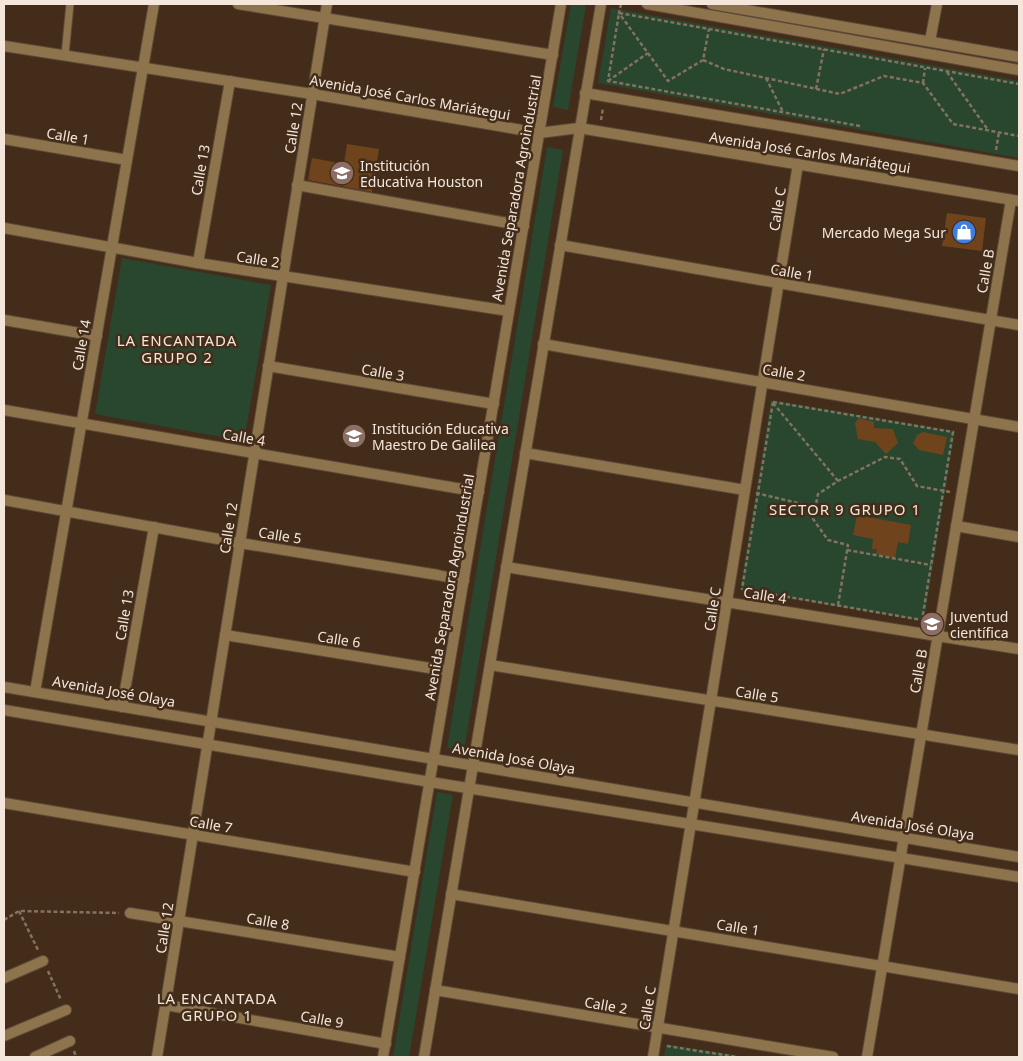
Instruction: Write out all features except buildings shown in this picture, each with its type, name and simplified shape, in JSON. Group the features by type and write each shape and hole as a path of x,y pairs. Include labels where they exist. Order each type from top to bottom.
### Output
{"street":[{"name":"Calle 14","path":"35,692 154,4"},
{"path":"238,4 553,55"},
{"name":"Calle 12","path":"157,1057 327,4"},
{"name":"Avenida Separadora Agroindustrial","path":"383,1057 561,4"},
{"path":"424,1057 600,4"},
{"path":"647,4 1019,70"},
{"path":"719,16 718,4 1019,56"},
{"path":"930,41 937,4"},
{"name":"Avenida José Carlos Mariátegui","path":"4,46 312,94 539,133 579,128 1015,201"},
{"name":"Calle 13","path":"198,263 230,81"},
{"name":"Avenida José Carlos Mariátegui","path":"585,93 1019,166"},
{"name":"Calle 1","path":"4,139 127,160"},
{"name":"Calle C","path":"653,1057 798,164"},
{"path":"297,186 524,226"},
{"name":"Calle B","path":"867,1057 991,320 1015,201"},
{"name":"Calle 2","path":"4,228 283,277 509,311"},
{"name":"Calle 1","path":"560,245 1019,325"},
{"path":"4,320 96,336"},
{"name":"Calle 2","path":"543,344 1019,427"},
{"name":"Calle 3","path":"268,366 494,404"},
{"name":"Calle 4","path":"4,410 479,492"},
{"path":"525,453 745,490"},
{"name":"Calle 5","path":"4,500 240,543 438,574 464,581"},
{"path":"956,526 1019,538"},
{"name":"Calle 13","path":"122,706 154,527"},
{"name":"Calle 4","path":"506,567 1019,649"},
{"name":"Calle 6","path":"225,635 448,671"},
{"name":"Calle 5","path":"490,665 1019,750"},
{"name":"Avenida José Olaya","path":"4,687 1019,856"},
{"path":"4,710 430,782 1019,877"},
{"name":"Calle 7","path":"4,803 415,872"},
{"name":"Calle 1","path":"451,894 1019,989"},
{"name":"Calle 8","path":"130,913 400,957"},
{"path":"4,978 43,960"},
{"name":"Calle 2","path":"435,990 833,1057"},
{"name":"Calle 9","path":"166,1005 386,1044"},
{"path":"4,1036 66,1010"},
{"path":"35,1057 70,1042"}],"lane":[{"path":"65,55 70,4"}],"path":[{"path":"621,4 608,81 861,126"},
{"path":"620,13 1019,84"},
{"path":"620,13 668,81 703,60 709,29"},
{"path":"816,89 824,50"},
{"path":"703,60 724,69 840,94 884,76 923,83 953,124 1019,136"},
{"path":"923,83 926,68"},
{"path":"946,71 988,130"},
{"path":"766,78 783,112"},
{"path":"999,132 996,150 1004,151"},
{"path":"763,382 773,402 838,481"},
{"path":"773,402 953,432 922,620 742,589 773,402"},
{"path":"836,620 848,545 828,540 813,519 818,494 838,481 885,457 900,459 917,486 961,494"},
{"path":"745,490 815,506"},
{"path":"847,550 931,565"},
{"path":"4,920 19,911 130,913"},
{"path":"19,911 66,1010"},
{"path":"70,1042 76,1057"},
{"path":"667,1051 668,1046 737,1057"}],"green space":[{"path":"571,4 586,5 568,110 553,107"},
{"path":"611,8 1019,81 1019,158 598,83"},
{"path":"547,147 563,150 464,751 447,748"},
{"path":"122,258 271,285 244,441 95,414"},
{"path":"771,400 955,431 924,621 740,590"},
{"path":"437,792 453,795 409,1057 393,1057"},
{"path":"666,1044 747,1057 664,1057"}],"place":[{"name":"Institución Educativa Houston","path":"342,173"},
{"name":"Mercado Mega Sur","path":"964,232"},
{"name":"Institución Educativa Maestro De Galilea","path":"354,436"},
{"name":"Juventud científica","path":"932,624"}],"district":[{"name":"LA ENCANTADA GRUPO 2","path":"177,348"},
{"name":"SECTOR 9 GRUPO 1","path":"845,509"},
{"name":"LA ENCANTADA GRUPO 1","path":"217,1006"}]}
